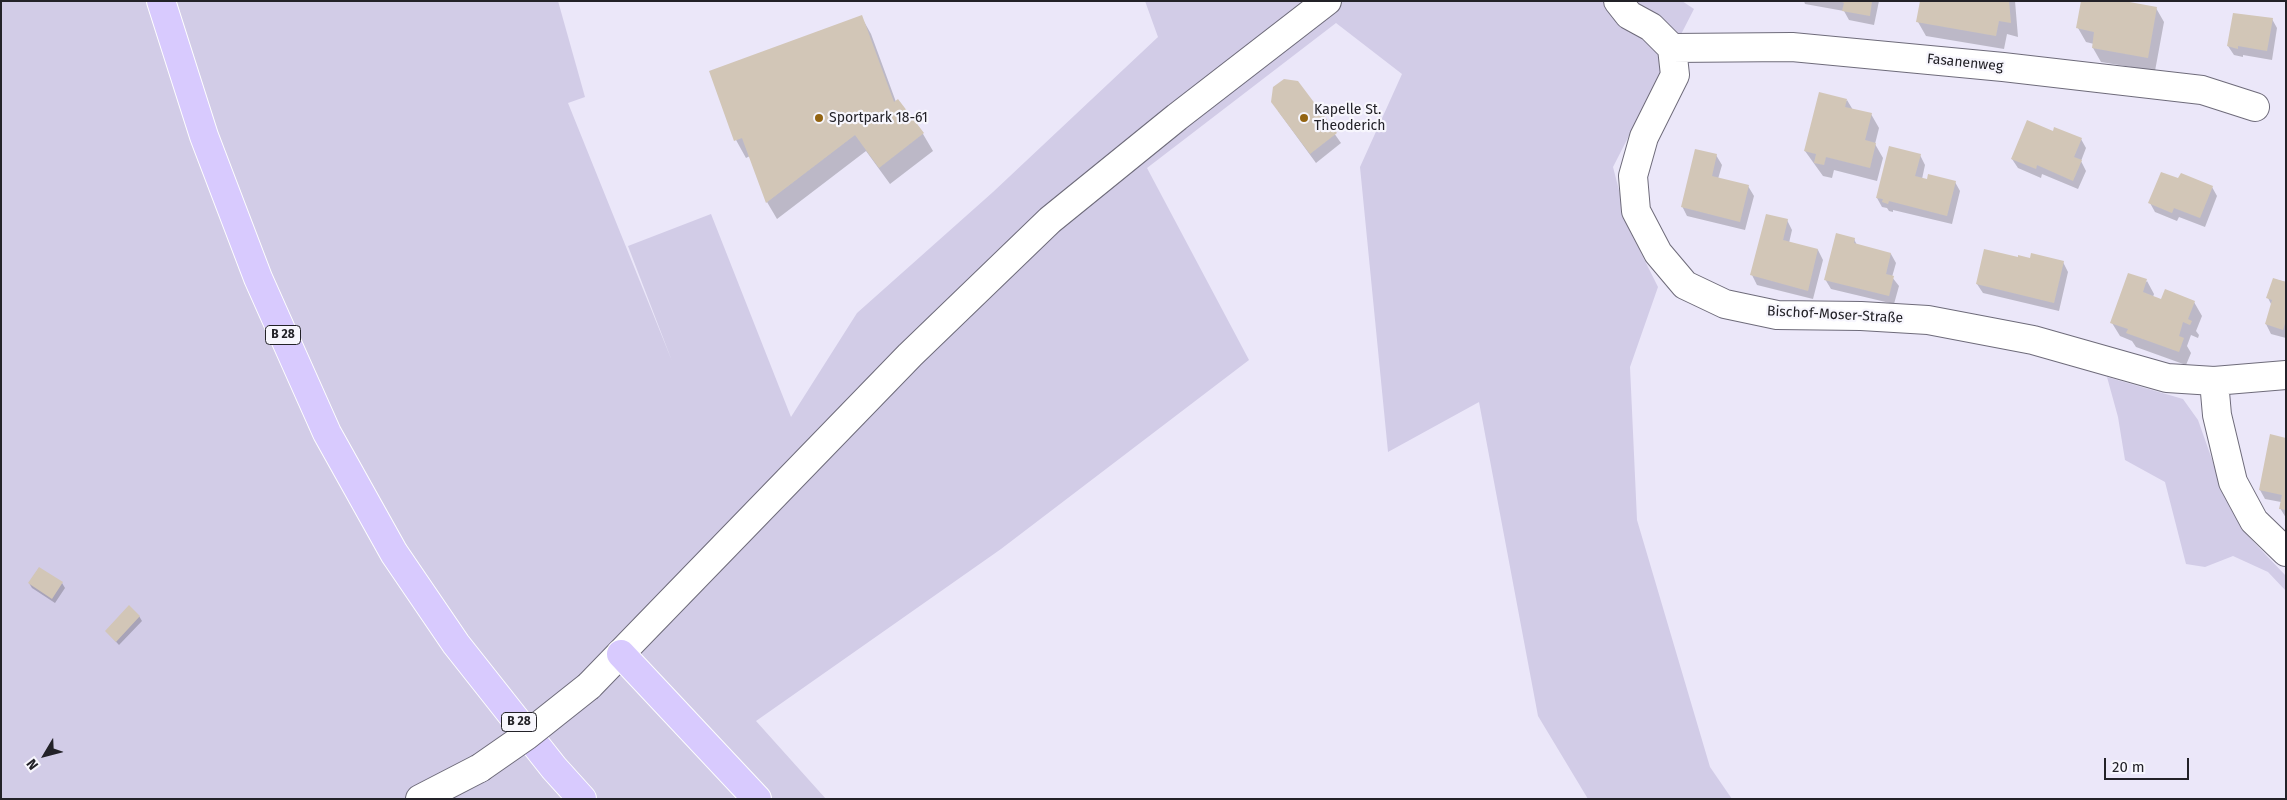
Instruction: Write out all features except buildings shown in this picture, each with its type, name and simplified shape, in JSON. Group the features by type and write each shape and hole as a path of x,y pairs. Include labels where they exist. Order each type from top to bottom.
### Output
{"main road":[{"name":"B 28","path":"161,1 207,145 258,278 326,433 394,553 456,644 554,768 582,799"},
{"path":"621,654 757,799"}],"street":[{"path":"1618,1 1629,15 1651,27 1672,48"},
{"path":"420,799 480,768 526,736 589,686 910,354 1050,220 1177,117 1319,8"},
{"name":"Fasanenweg","path":"1672,48 1792,47 1994,66 2202,90 2255,107"},
{"name":"Bischof-Moser-Straße","path":"1672,48 1675,75 1644,137 1633,176 1636,210 1658,253 1685,285 1725,304 1777,315 1861,316 1928,320 2033,340 2167,378 2214,381 2286,376"},
{"path":"2214,381 2217,415 2233,482 2254,521 2286,552"}],"shaded area":[{"path":"1,1 558,1 585,97 568,103 672,361 628,246 711,214 791,417 857,313 993,192 1158,37 1145,1 1682,1 1694,9 1613,167 1629,229 1658,287 1630,367 1637,520 1710,767 1732,799 1588,799 1538,716 1479,402 1388,452 1360,167 1402,74 1336,23 1147,168 1249,360 1001,549 756,721 826,799 1,799"},
{"path":"2107,377 2183,399 2198,420 2226,499 2244,532 2286,576 2286,591 2268,572 2233,556 2205,567 2186,564 2165,482 2125,460 2118,417"}],"place":[{"name":"Sportpark 18-61","path":"819,118"},
{"name":"Kapelle St. Theoderich","path":"1304,118"}]}
